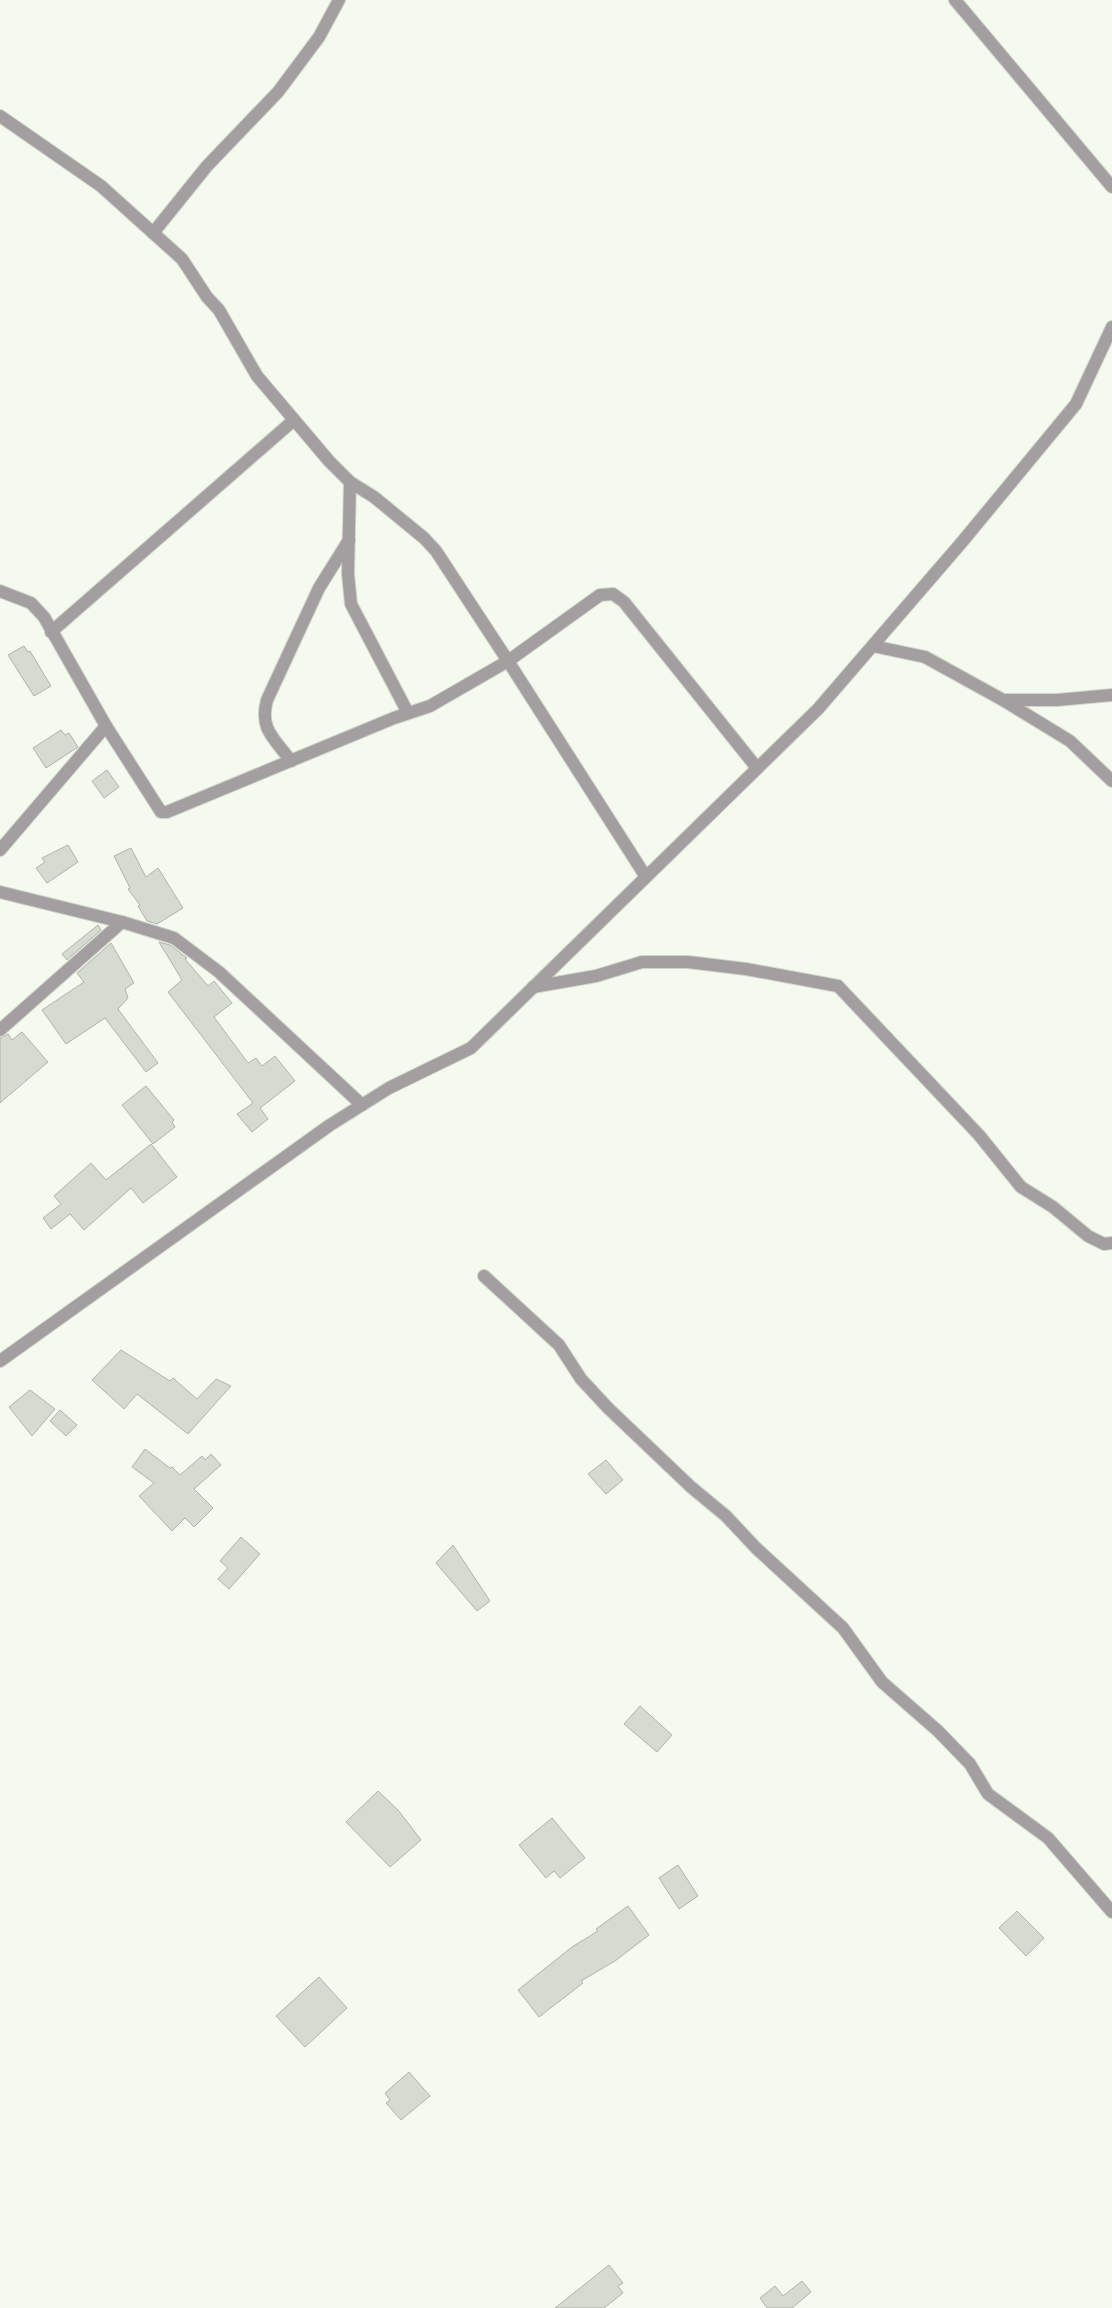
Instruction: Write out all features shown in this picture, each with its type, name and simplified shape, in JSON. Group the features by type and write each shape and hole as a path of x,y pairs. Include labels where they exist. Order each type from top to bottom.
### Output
{"street":[{"path":"153,233 207,166 278,92 319,38 339,0"},
{"path":"955,0 1112,187"},
{"path":"0,116 101,186 182,259 218,310 257,376 294,420 350,482 374,497 424,538 436,551 646,877"},
{"path":"1,1358 362,1104 389,1088 471,1048 818,710 962,542 1076,404 1112,327"},
{"path":"51,632 294,420"},
{"path":"350,482 348,591 351,604 408,713"},
{"path":"291,761 264,724 263,715 267,700 318,588 349,540"},
{"path":"0,591 31,603 44,617 106,726 161,812 167,812 408,713 430,706 508,661 600,595 613,594 624,602 757,768"},
{"path":"873,646 925,657 1003,700 1070,741 1112,782"},
{"path":"1003,700 1057,700 1112,695"},
{"path":"0,850 106,726"},
{"path":"0,892 122,922 174,938 219,972 362,1104"},
{"path":"0,1030 122,922"},
{"path":"533,987 596,976 642,962 679,962 746,969 838,986 979,1136 1021,1187 1053,1207 1088,1236 1104,1244 1112,1243"},
{"path":"484,1276 559,1345 581,1379 608,1408 691,1487 726,1516 756,1548 843,1628 882,1682 938,1731 970,1764 988,1794 1048,1838 1112,1912"}],"building":[{"path":"24,646 28,652 30,651 51,686 34,696 8,655"},
{"path":"61,730 65,735 69,733 78,747 46,768 33,748"},
{"path":"107,770 119,787 104,798 92,781"},
{"path":"68,845 78,862 47,883 36,868 45,862 42,858"},
{"path":"131,848 146,877 158,868 183,908 157,924 147,921 138,906 140,905 128,889 130,888 114,856"},
{"path":"98,925 101,930 67,960 62,954"},
{"path":"159,942 170,945 187,958 185,959 208,986 214,981 232,1003 214,1017 248,1063 256,1058 262,1066 275,1056 295,1081 260,1108 268,1119 252,1132 237,1114 253,1103 168,992 182,980"},
{"path":"111,943 134,983 125,989 128,998 118,1009 158,1063 146,1072 105,1018 66,1044 42,1010 84,982 77,973"},
{"path":"22,1032 48,1062 0,1103 0,1038 8,1034 12,1040"},
{"path":"146,1086 174,1120 172,1122 175,1127 153,1144 122,1105"},
{"path":"151,1144 177,1177 143,1203 131,1188 84,1230 70,1214 51,1229 43,1218 61,1204 54,1196 91,1163 106,1180"},
{"path":"121,1350 170,1381 173,1378 197,1399 216,1379 231,1386 188,1434 137,1394 124,1409 92,1380"},
{"path":"30,1390 55,1409 32,1436 9,1407"},
{"path":"60,1410 77,1425 66,1436 50,1421"},
{"path":"145,1449 170,1468 172,1467 180,1475 202,1456 205,1460 211,1454 221,1465 194,1489 213,1508 194,1527 185,1518 172,1531 139,1496 154,1483 132,1467"},
{"path":"606,1460 623,1480 606,1494 588,1474"},
{"path":"241,1537 260,1554 229,1589 218,1579 228,1568 220,1561"},
{"path":"453,1545 490,1601 477,1611 436,1563"},
{"path":"640,1706 672,1735 657,1752 624,1724"},
{"path":"378,1791 398,1810 421,1840 390,1867 346,1822"},
{"path":"552,1818 585,1858 560,1878 554,1871 546,1878 519,1845"},
{"path":"678,1865 698,1896 679,1909 659,1878"},
{"path":"628,1906 649,1935 615,1961 581,1981 583,1983 539,2017 518,1990 572,1947 598,1931 596,1929"},
{"path":"1017,1911 1044,1938 1026,1956 999,1928"},
{"path":"319,1977 347,2008 305,2047 276,2016"},
{"path":"409,2072 430,2096 401,2120 386,2103 390,2100 385,2093"},
{"path":"609,2265 623,2283 618,2286 623,2293 604,2308 555,2308"},
{"path":"802,2281 811,2292 792,2308 767,2308 760,2298 775,2286 783,2296"}]}
